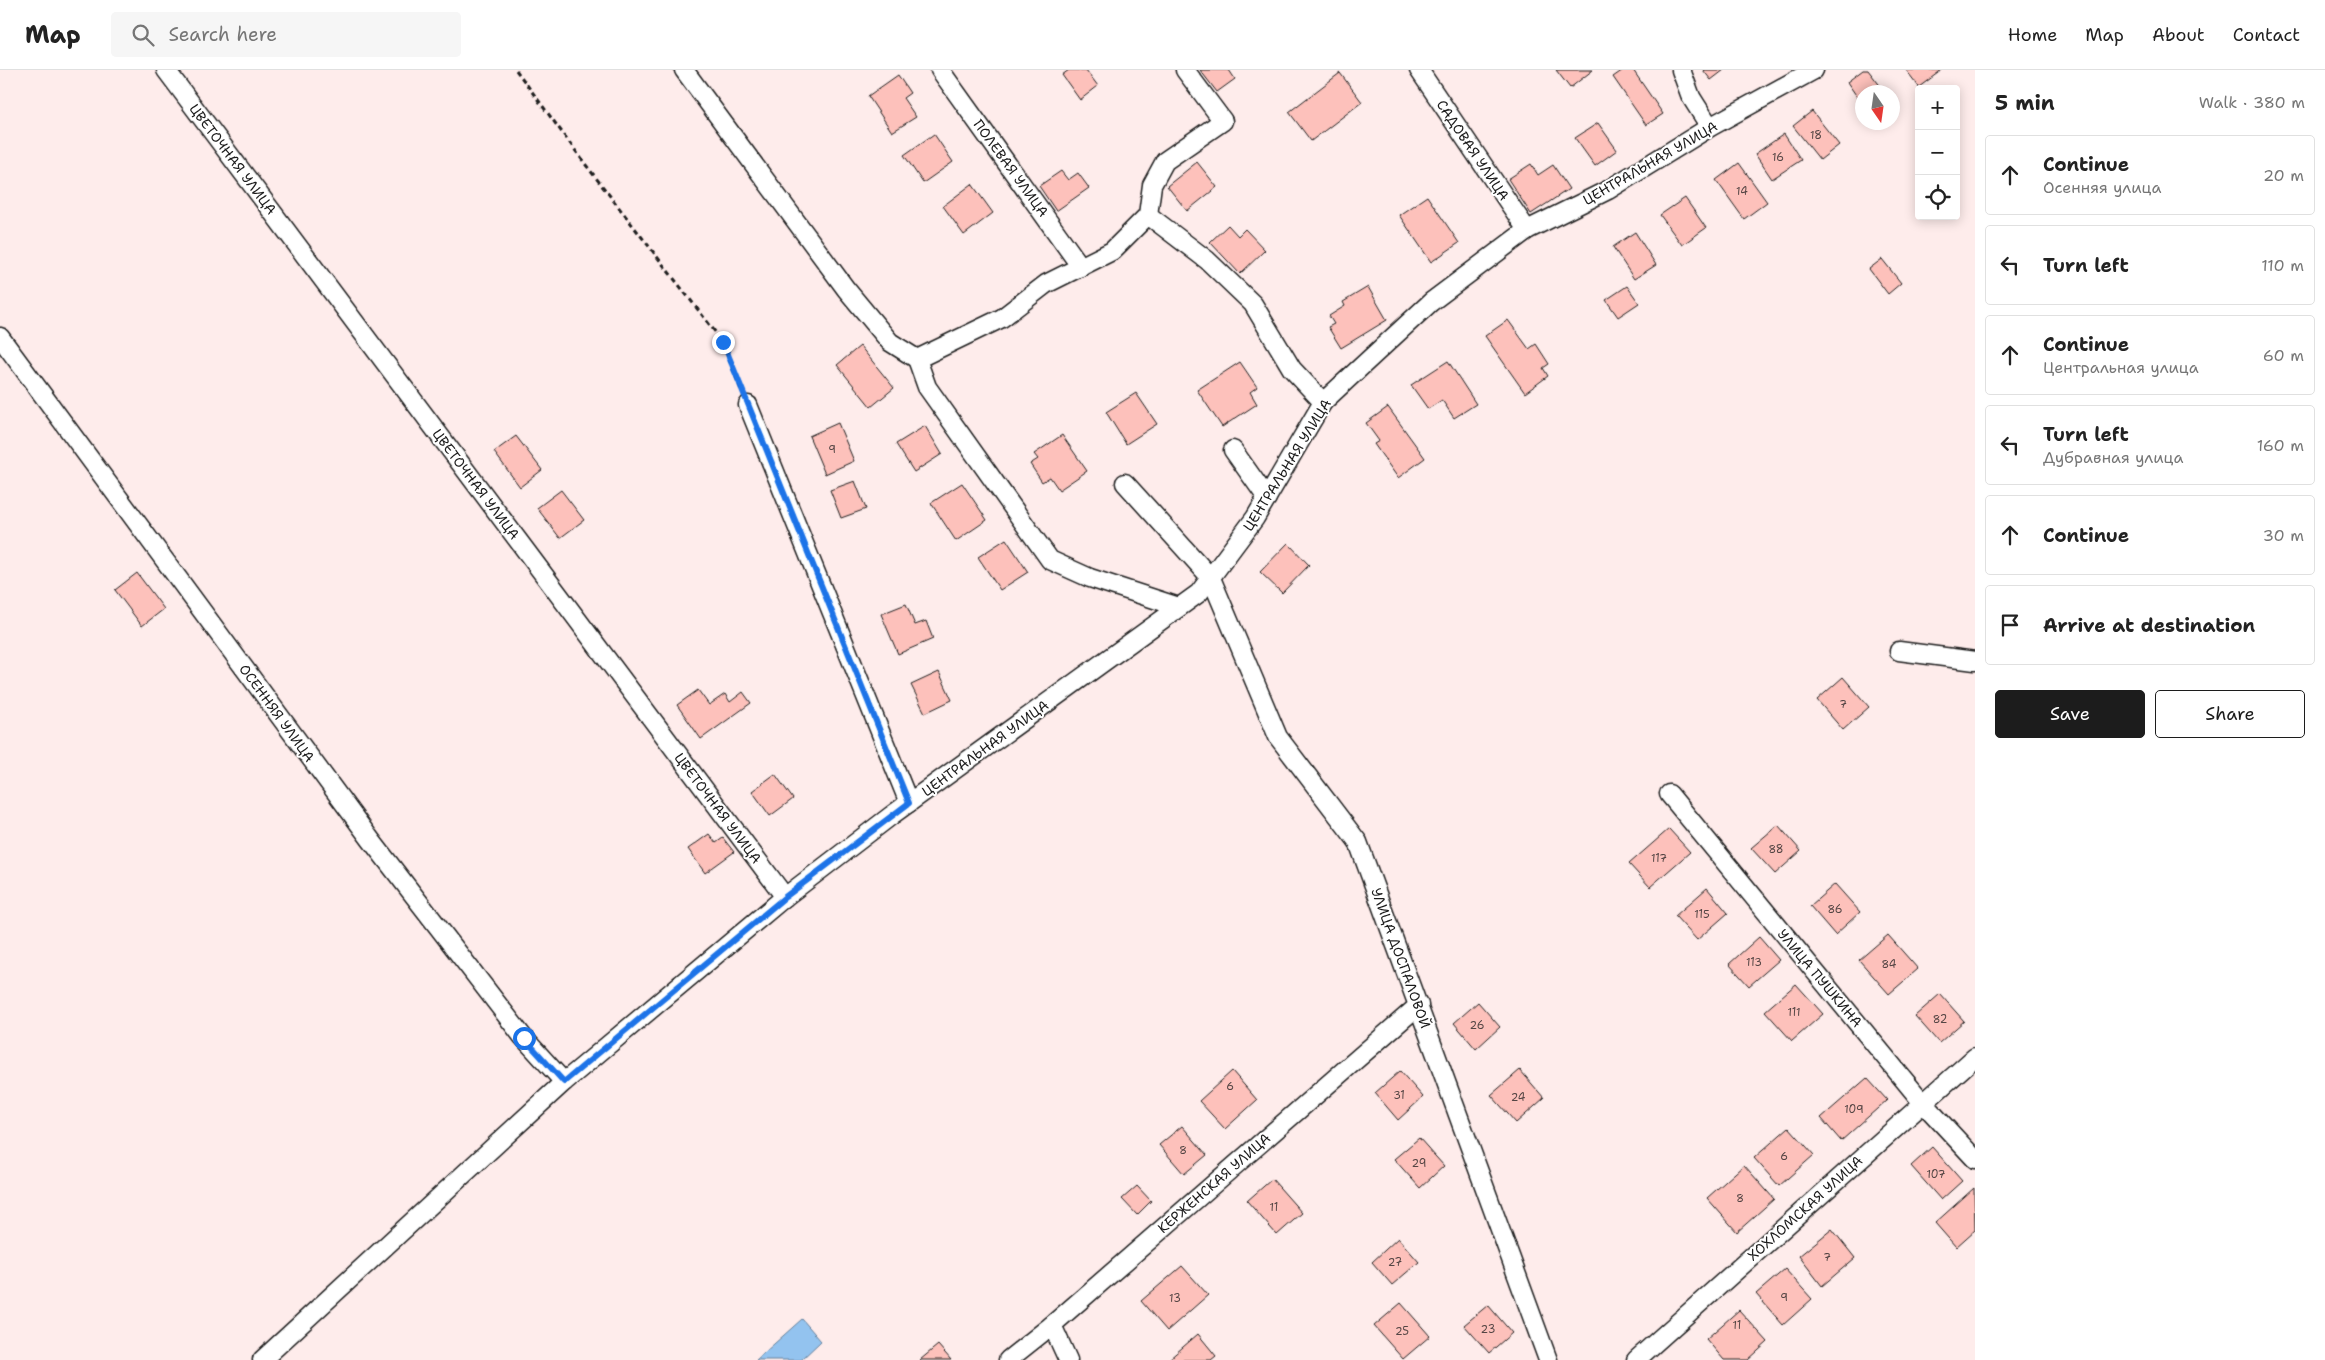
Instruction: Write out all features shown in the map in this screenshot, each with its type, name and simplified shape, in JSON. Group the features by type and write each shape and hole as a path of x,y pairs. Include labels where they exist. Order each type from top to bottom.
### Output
{"street":[{"name":"ЦВЕТОЧНАЯ УЛИЦА","path":"166,70 785,897"},
{"path":"684,70 846,289 890,342 917,359 927,387 1050,560 1090,578 1179,607"},
{"name":"ПОЛЕВАЯ УЛИЦА","path":"940,70 1081,267"},
{"path":"917,359 1002,318 1046,284 1112,251 1148,215 1152,185 1165,161 1223,121 1185,70"},
{"name":"САДОВАЯ УЛИЦА","path":"1419,70 1526,230"},
{"path":"1681,70 1692,97 1710,127"},
{"name":"ЦЕНТРАЛЬНАЯ УЛИЦА","path":"262,1360 564,1082 785,897 909,803 1199,593 1255,518 1323,402 1431,302 1526,230 1608,190 1710,127 1814,70"},
{"path":"1148,215 1206,260 1252,304 1292,369 1323,402"},
{"name":"ОСЕННЯЯ УЛИЦА","path":"0,337 372,840 524,1038 564,1082"},
{"path":"748,405 909,803"},
{"path":"1233,450 1267,498"},
{"name":"УЛИЦА ДОСПАЛОВОЙ","path":"1125,483 1211,578 1278,737 1358,842 1548,1360"},
{"path":"1899,651 1975,661"},
{"name":"УЛИЦА ПУШКИНА","path":"1669,794 1923,1103 1975,1158"},
{"name":"КЕРЖЕНСКАЯ УЛИЦА","path":"1008,1360 1052,1325 1419,1005"},
{"name":"ХОХЛОМСКАЯ УЛИЦА","path":"1636,1360 1975,1057"},
{"path":"1052,1325 1068,1360"}],"path":[{"path":"516,70 586,165 723,342 748,405"}],"water":[{"path":"802,1319 821,1341 801,1360 756,1360"}],"building":[{"path":"1069,70 1086,70 1098,86 1080,100 1062,75"},
{"path":"1200,70 1229,70 1235,79 1217,92"},
{"path":"1556,70 1593,70 1570,88"},
{"path":"1623,70 1633,70 1663,114 1646,125 1613,77"},
{"path":"1703,70 1724,70 1711,80"},
{"path":"1863,70 1868,70 1880,85 1855,85 1855,94 1847,82"},
{"path":"1906,70 1942,70 1922,85 1917,85"},
{"path":"1340,73 1362,102 1311,141 1289,112"},
{"path":"898,75 910,93 903,98 916,117 892,132 868,96"},
{"path":"1812,111 1839,145 1820,160 1793,126"},
{"path":"1598,123 1617,150 1595,166 1575,138"},
{"path":"934,134 953,162 923,183 904,155"},
{"path":"1784,134 1801,160 1772,179 1755,154"},
{"path":"1197,162 1217,187 1187,211 1167,186"},
{"path":"1739,163 1767,202 1744,219 1716,180"},
{"path":"1531,164 1538,175 1553,165 1569,189 1531,214 1508,179"},
{"path":"1061,171 1068,180 1078,173 1089,188 1056,211 1039,186"},
{"path":"972,184 993,213 964,235 943,206"},
{"path":"1427,196 1459,243 1431,262 1399,215"},
{"path":"1685,198 1706,228 1682,245 1660,215"},
{"path":"1228,225 1238,236 1245,229 1265,250 1240,274 1210,242"},
{"path":"1635,232 1656,265 1634,279 1613,247"},
{"path":"1882,259 1901,283 1888,294 1869,269"},
{"path":"1627,286 1639,303 1618,317 1606,300"},
{"path":"1368,287 1387,320 1341,348 1328,327 1334,324 1329,316 1345,306 1343,302"},
{"path":"1508,320 1529,349 1536,344 1549,364 1543,368 1548,376 1525,393 1485,336"},
{"path":"860,346 894,388 871,407 837,365"},
{"path":"1448,361 1476,404 1454,418 1442,400 1428,409 1411,385"},
{"path":"1240,362 1257,387 1250,392 1257,404 1222,427 1197,390"},
{"path":"1136,393 1157,424 1126,444 1106,412"},
{"path":"1388,407 1425,458 1398,478 1374,444 1379,441 1366,423"},
{"path":"838,423 854,461 825,474 809,436"},
{"path":"925,426 942,454 914,472 896,444"},
{"path":"1062,435 1087,471 1059,490 1050,477 1042,482 1030,464 1038,459 1034,454"},
{"path":"516,436 542,470 520,487 494,452"},
{"path":"855,481 866,509 841,518 830,490"},
{"path":"962,483 987,520 956,541 931,503"},
{"path":"561,490 584,520 560,538 537,508"},
{"path":"1006,539 1028,572 1000,590 978,557"},
{"path":"1288,543 1309,565 1282,593 1260,572"},
{"path":"137,573 164,609 142,626 115,590"},
{"path":"906,604 915,625 926,621 933,639 898,654 881,614"},
{"path":"939,672 952,700 925,713 911,685"},
{"path":"1843,677 1869,707 1843,730 1817,700"},
{"path":"698,690 709,705 725,694 730,702 743,692 751,703 701,739 677,705"},
{"path":"775,774 793,799 770,816 752,791"},
{"path":"1778,825 1801,851 1775,874 1751,848"},
{"path":"1669,829 1690,852 1650,887 1629,864"},
{"path":"709,834 716,843 723,838 734,852 705,873 688,849"},
{"path":"1835,884 1860,912 1835,935 1810,906"},
{"path":"1707,888 1728,913 1697,940 1675,916"},
{"path":"1888,935 1918,969 1889,994 1859,960"},
{"path":"1759,937 1779,960 1749,986 1729,964"},
{"path":"1796,984 1823,1014 1792,1041 1765,1011"},
{"path":"1940,994 1964,1021 1939,1043 1915,1016"},
{"path":"1478,1002 1500,1027 1476,1049 1454,1023"},
{"path":"1520,1070 1544,1098 1516,1123 1491,1095"},
{"path":"1232,1071 1257,1100 1225,1129 1199,1101"},
{"path":"1400,1071 1423,1097 1398,1120 1375,1093"},
{"path":"1867,1078 1887,1100 1841,1141 1821,1118"},
{"path":"1182,1126 1207,1155 1184,1174 1159,1145"},
{"path":"1789,1127 1814,1155 1779,1186 1754,1158"},
{"path":"1419,1138 1444,1166 1420,1188 1394,1159"},
{"path":"1932,1147 1962,1181 1941,1200 1911,1166"},
{"path":"1744,1165 1774,1199 1737,1232 1707,1198"},
{"path":"1272,1179 1302,1213 1277,1235 1247,1201"},
{"path":"1137,1186 1151,1201 1137,1215 1122,1199"},
{"path":"1974,1188 1975,1230 1956,1247 1935,1223"},
{"path":"1832,1229 1855,1258 1822,1286 1799,1256"},
{"path":"1398,1238 1419,1262 1392,1285 1372,1262"},
{"path":"1182,1266 1208,1295 1167,1331 1141,1301"},
{"path":"1785,1269 1812,1299 1783,1325 1756,1294"},
{"path":"1401,1303 1430,1336 1403,1359 1374,1326"},
{"path":"1488,1305 1512,1333 1489,1353 1464,1325"},
{"path":"1739,1310 1768,1342 1748,1360 1724,1360 1706,1339"},
{"path":"1198,1334 1216,1356 1211,1360 1168,1360"},
{"path":"938,1345 951,1360 920,1360"}],"route":[{"path":"524,1038 564,1082 785,897 909,803 723,342"}]}
